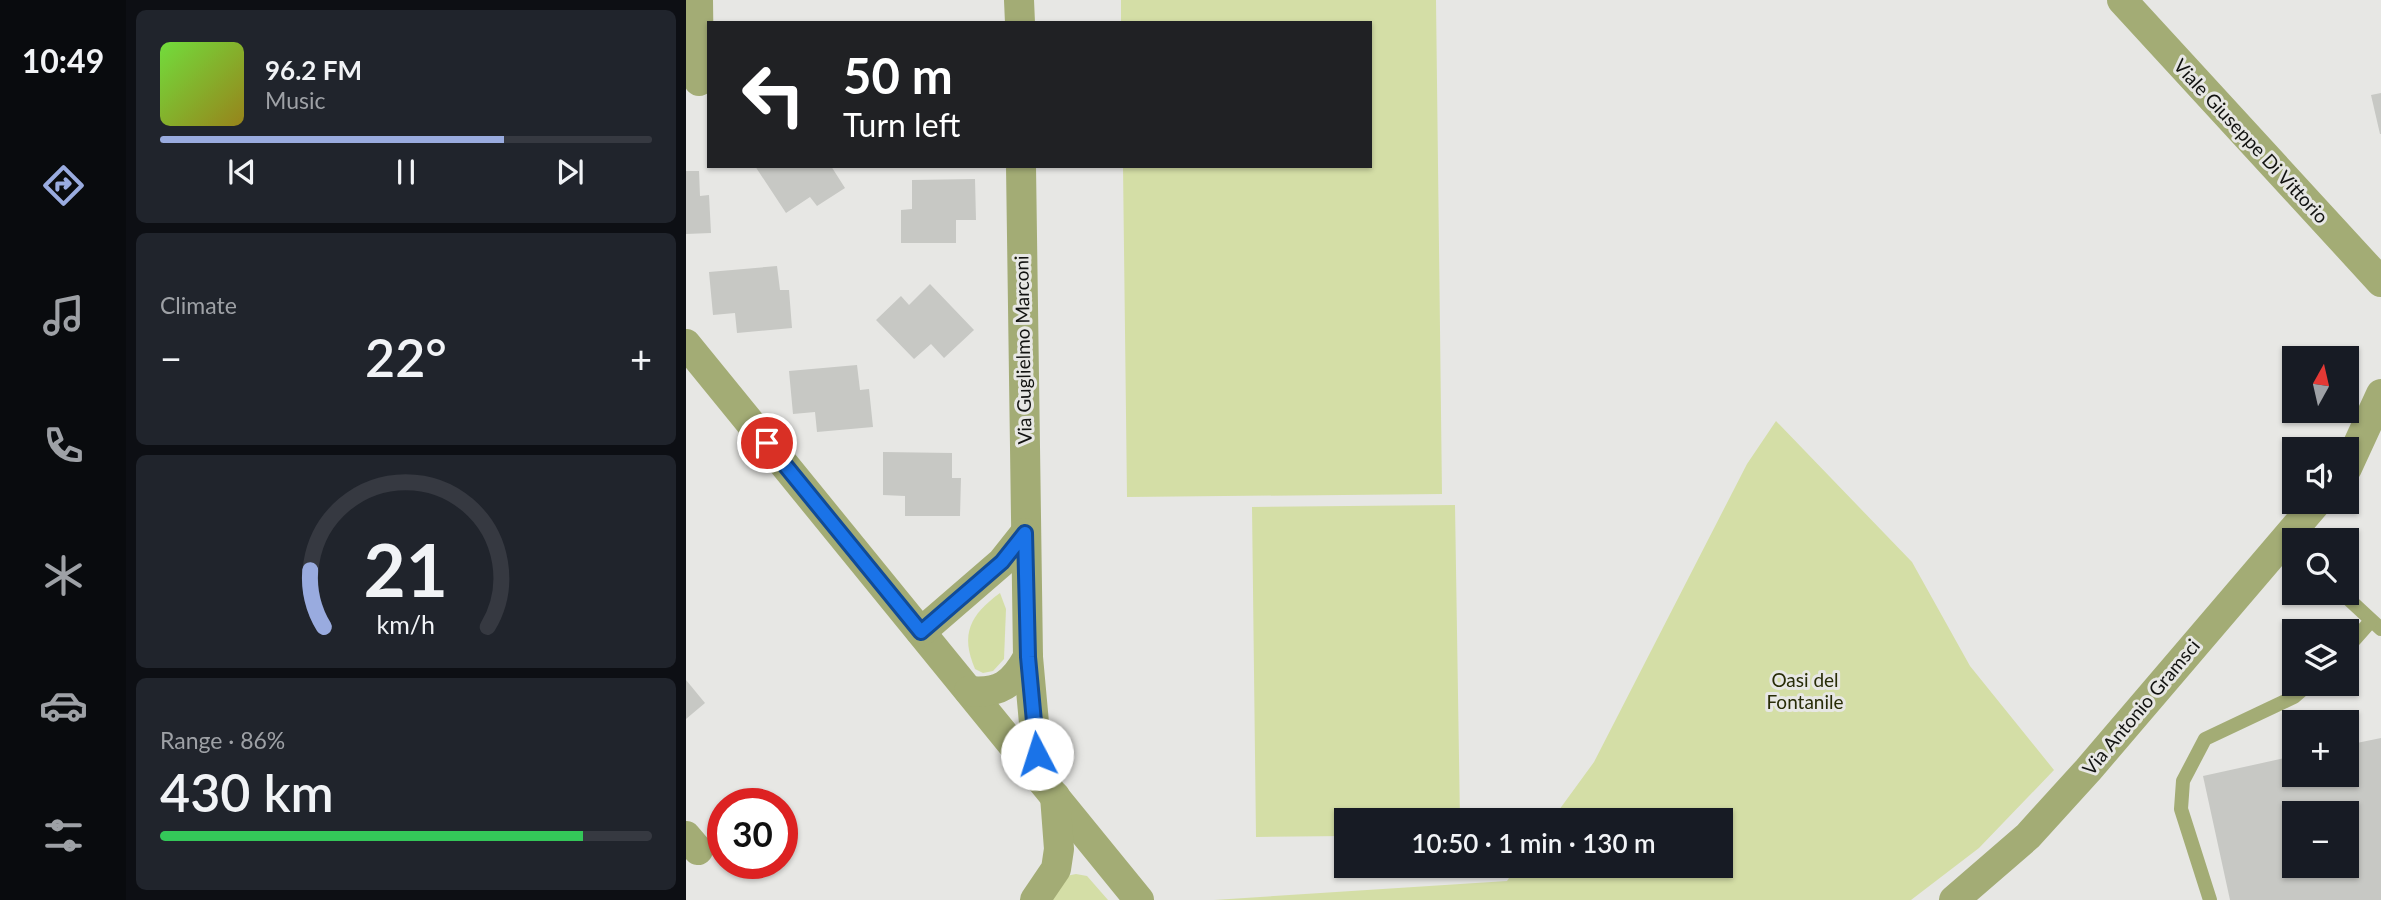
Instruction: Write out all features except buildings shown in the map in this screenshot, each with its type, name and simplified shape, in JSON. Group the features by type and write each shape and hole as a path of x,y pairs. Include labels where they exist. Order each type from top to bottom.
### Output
{"street":[{"path":"698,0 698,81"},
{"path":"1020,0 1020,21"},
{"name":"Viale Giuseppe Di Vittorio","path":"2122,0 2381,282"},
{"name":"Via Guglielmo Marconi","path":"1021,168 1028,657 1059,849 1056,869"},
{"path":"686,344 1139,900"},
{"path":"2359,444 2381,394"},
{"path":"2359,459 2381,445"},
{"path":"921,632 1002,562 1025,533"},
{"name":"Via Antonio Gramsci","path":"1954,900 2028,836 2282,552"},
{"path":"969,691 984,692 1012,683 1028,657"},
{"path":"1035,900 1056,869 1070,862 1107,860"}],"lane":[{"path":"2354,605 2375,625 2359,638"},
{"path":"2210,900 2181,809 2183,782 2205,739 2295,696"}],"green space":[{"path":"1121,0 1436,0 1442,494 1127,497 1123,168 1372,168 1372,21 1121,21"},
{"name":"Oasi del Fontanile","path":"1776,421 1912,562 1970,666 2054,770 1979,848 1911,900 1214,900 1507,881 1509,878 1733,878 1733,808 1560,808 1594,762 1747,464"},
{"path":"1455,505 1460,808 1334,808 1334,836 1256,837 1252,507"},
{"path":"1000,593 1006,609 1004,659 993,671 983,673 975,669 968,635 981,609"},
{"path":"1066,876 1087,876 1108,900 1046,900"}],"route":[{"path":"767,443 921,632 1002,562 1025,533 1028,657 1037,754"}]}
